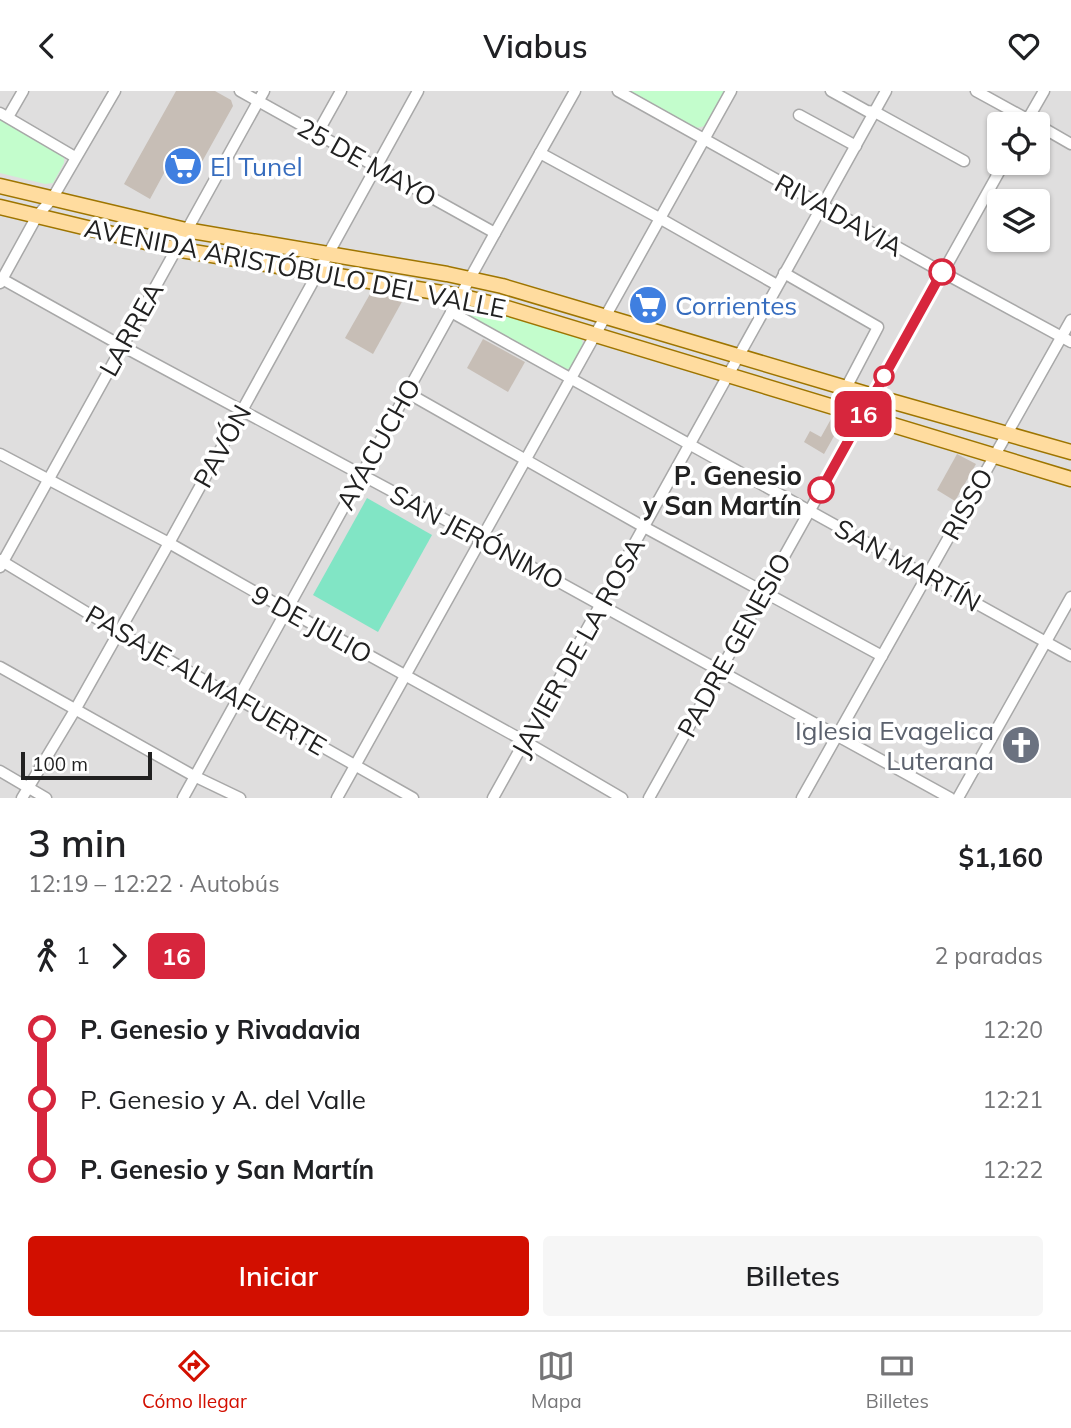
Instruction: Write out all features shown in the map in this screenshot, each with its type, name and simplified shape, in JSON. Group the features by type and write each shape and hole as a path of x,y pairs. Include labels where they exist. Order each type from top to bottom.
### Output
{"main road":[{"name":"AVENIDA ARISTÓBULO DEL VALLE","path":"0,186 186,230 502,286 1071,452"},
{"name":"AVENIDA ARISTÓBULO DEL VALLE","path":"0,207 175,249 460,296 497,305 1071,479"}],"street":[{"path":"23,91 4,115 75,157"},
{"path":"1,281 37,216 52,199 115,91"},
{"name":"25 DE MAYO","path":"240,91 261,96 317,134 495,233"},
{"path":"317,134 341,91"},
{"name":"PAVÓN","path":"25,793 169,543 418,91"},
{"name":"AYACUCHO","path":"183,798 575,91"},
{"name":"RIVADAVIA","path":"618,91 1066,339"},
{"path":"337,798 732,91"},
{"path":"831,91 867,110 875,111 964,160"},
{"name":"JAVIER DE LA ROSA","path":"493,798 886,91"},
{"path":"976,91 1012,112"},
{"path":"1036,112 1044,91"},
{"name":"LARREA","path":"1,563 261,96"},
{"path":"799,115 856,146"},
{"path":"1050,133 1071,143"},
{"path":"540,153 777,285"},
{"name":"PADRE GENESIO","path":"649,798 997,175"},
{"path":"784,273 878,327 846,388"},
{"name":"SAN JERÓNIMO","path":"1,281 481,539 950,798"},
{"name":"SAN MARTÍN","path":"451,312 1071,656"},
{"name":"RISSO","path":"802,798 1006,433 1066,339 1071,320"},
{"path":"406,392 644,527 882,656"},
{"name":"9 DE JULIO","path":"0,454 169,543 622,798"},
{"name":"PASAJE ALMAFUERTE","path":"1,563 413,798"},
{"path":"958,798 1071,597"},
{"path":"0,667 194,776 240,798"},
{"path":"0,771 25,793 46,798"}],"shaded area":[{"path":"0,91 1071,91 1071,798 0,798"}],"green space":[{"path":"630,91 725,91 705,126 696,128"},
{"path":"0,119 64,156 64,163 53,183 45,184 0,173"},
{"path":"465,304 580,337 582,348 571,368 563,370 466,315 463,307"},
{"path":"367,498 432,535 378,632 313,595"}],"building":[{"path":"176,91 215,91 231,100 233,106 193,178 169,164 150,199 124,184"},
{"path":"370,294 404,298 373,354 345,338"},
{"path":"483,339 525,362 508,392 467,368"},
{"path":"831,419 838,429 824,454 804,442 810,431 821,437"},
{"path":"957,454 976,464 955,501 937,490"},
{"name":"Iglesia Evagelica Luterana","path":"1011,733 1036,747 1031,756 1006,743"}],"bus line":[{"name":"16","path":"821,490 942,272"}],"place":[{"name":"El Tunel","path":"183,166"},
{"name":"Corrientes","path":"648,305"},
{"name":"P. Genesio y San Martín","path":"821,490"},
{"name":"Iglesia Evagelica Luterana","path":"1021,745"}]}
